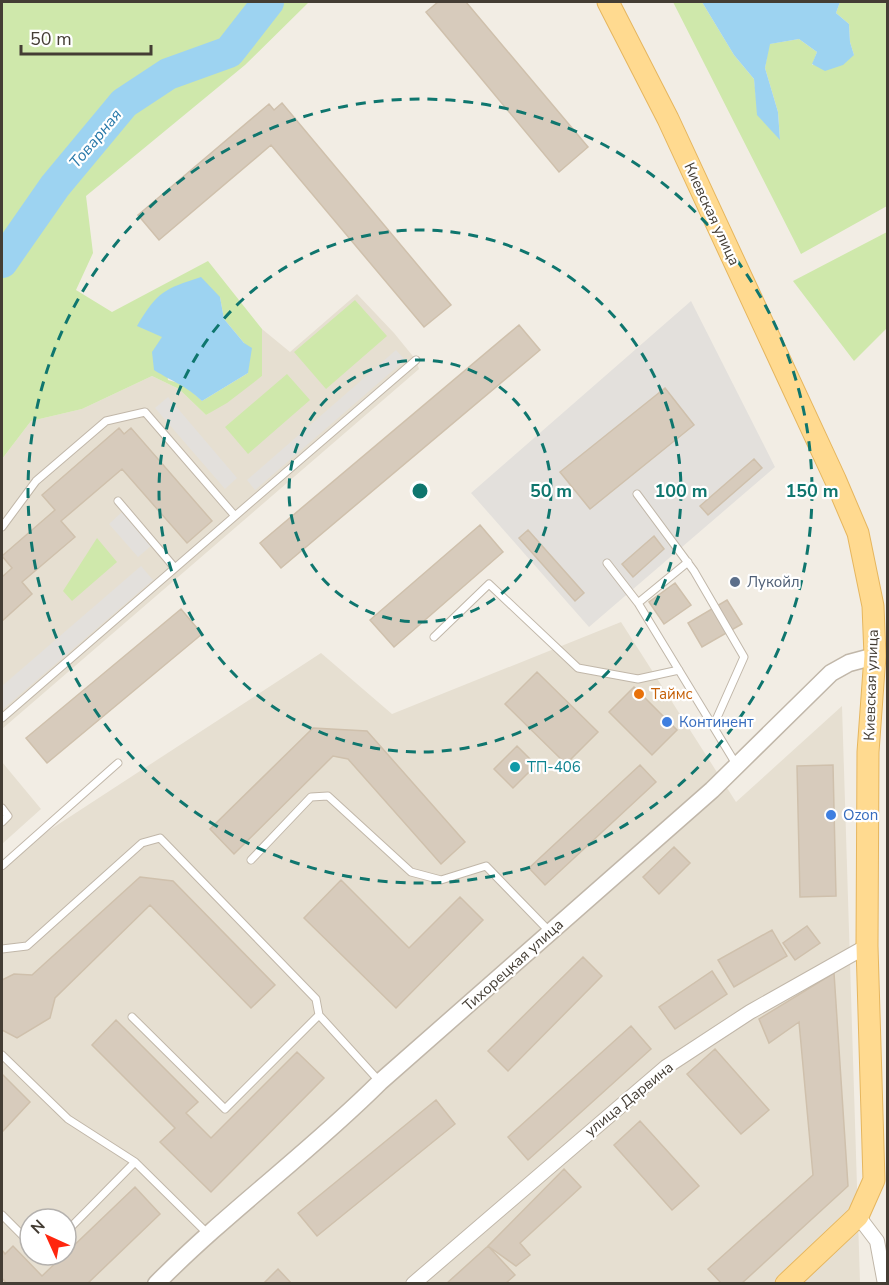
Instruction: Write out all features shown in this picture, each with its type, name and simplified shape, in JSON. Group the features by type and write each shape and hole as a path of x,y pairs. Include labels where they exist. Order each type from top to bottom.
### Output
{"main road":[{"name":"Киевская улица","path":"608,2 668,119 836,479 858,533 880,604 881,655 868,752 867,946 874,1180 858,1216 786,1284"}],"street":[{"name":"Тихорецкая улица","path":"156,1284 208,1234 348,1114 380,1082 737,766 831,673 849,663 881,655"},
{"name":"улица Дарвина","path":"413,1284 666,1067 750,1012 867,946"},
{"path":"858,1216 882,1239 885,1284"}],"lane":[{"path":"2,718 416,360"},
{"path":"2,527 36,482 106,421 145,411 235,516"},
{"path":"637,494 688,562 744,657 716,720 715,728"},
{"path":"118,501 175,568"},
{"path":"638,603 688,562"},
{"path":"607,563 638,603 737,766"},
{"path":"434,637 489,584 578,668 638,679 679,670"},
{"path":"2,866 118,763"},
{"path":"251,860 311,797 328,796 411,872 441,880 486,866 550,932"},
{"path":"2,808 8,816 2,822"},
{"path":"2,949 27,945 142,843 160,838 316,999 319,1015 380,1082"},
{"path":"132,1017 225,1109 319,1015"},
{"path":"2,1055 68,1119 135,1162 208,1234"},
{"path":"78,1220 135,1162"},
{"path":"2,1215 18,1231"}],"shaded area":[{"path":"357,294 394,333 416,360 419,369 2,729 2,459 31,421 82,409 152,376 179,389 206,415 262,376 262,329 290,352"},
{"path":"691,301 775,467 589,627 471,493"},
{"path":"396,350 405,360 255,490 247,480"},
{"path":"168,397 237,478 225,489 155,408"},
{"path":"122,512 151,546 138,557 109,524"},
{"path":"141,566 153,580 2,710 2,686"},
{"path":"621,622 736,802 842,706 860,1283 2,1284 2,861 321,653 392,714"},
{"path":"2,762 41,809 2,844"}],"green space":[{"path":"2,2 309,2 245,65 86,196 93,253 76,290 112,312 208,261 262,329 262,376 227,403 206,415 179,389 152,376 82,409 31,421 2,459","holes":["220,297 224,319 244,343 248,373 202,401 185,385 168,380 162,337"]},
{"path":"673,2 702,2 734,55 754,79 758,115 780,139 778,112 765,68 769,44 799,39 817,52 812,65 854,55 850,42 849,24 836,13 840,2 887,2 887,206 801,254"},
{"path":"887,232 887,328 854,361 793,281"},
{"path":"355,300 387,336 326,389 294,352"},
{"path":"287,374 310,400 248,454 225,427"},
{"path":"97,538 117,562 72,601 63,591"}],"water":[{"path":"702,2 840,2 836,13 849,24 850,42 854,55 843,65 825,71 812,64 817,52 799,39 770,44 765,68 778,112 780,140 757,115 754,79 734,55"},
{"path":"201,277 220,297 224,319 244,343 252,348 248,373 202,401 184,387 154,370 152,352 162,337 137,326 150,306 163,293"}],"building":[{"path":"438,2 466,2 588,147 559,172 426,12"},
{"path":"282,103 451,305 424,327 271,145 159,240 138,215 269,104 274,110"},
{"path":"519,325 540,350 281,568 260,543"},
{"path":"665,388 694,425 590,509 560,472"},
{"path":"119,428 124,434 131,428 212,521 187,543 122,469 61,521 75,537 22,582 32,594 2,621 2,577 12,568 2,556 55,510 42,495"},
{"path":"754,459 762,468 708,515 700,506"},
{"path":"480,525 503,552 394,647 370,620"},
{"path":"528,530 584,593 575,601 519,538"},
{"path":"654,536 664,549 633,577 622,564"},
{"path":"675,583 691,605 664,624 649,602"},
{"path":"727,600 742,624 702,647 688,623"},
{"path":"181,609 202,634 47,763 26,738"},
{"path":"537,672 598,732 566,764 505,704"},
{"path":"634,687 677,730 652,755 609,712"},
{"path":"313,728 367,731 465,842 441,864 348,759 333,756 234,854 210,829"},
{"name":"ТП-406","path":"517,746 536,765 513,788 494,769"},
{"path":"640,765 656,782 545,885 529,868"},
{"path":"833,765 836,896 800,897 797,766"},
{"path":"674,847 690,863 659,894 643,877"},
{"path":"140,877 173,881 275,985 251,1008 150,905 55,998 50,1018 17,1038 2,1030 2,980 14,974 32,975"},
{"path":"341,880 409,948 460,897 483,920 396,1008 304,918"},
{"path":"807,926 820,943 795,960 783,943"},
{"path":"772,930 787,956 734,987 718,960"},
{"path":"583,957 602,976 508,1071 488,1051"},
{"path":"712,971 727,994 675,1029 659,1007"},
{"path":"834,973 848,1186 741,1284 722,1284 708,1269 813,1175 799,1022 769,1043 759,1019"},
{"path":"116,1020 198,1102 186,1113 211,1138 297,1052 324,1078 211,1192 160,1142 175,1128 92,1045"},
{"path":"631,1026 651,1049 528,1160 508,1137"},
{"path":"715,1049 769,1110 741,1134 687,1074"},
{"path":"2,1074 30,1102 2,1132"},
{"path":"436,1100 455,1124 317,1236 298,1213"},
{"path":"640,1121 699,1186 672,1210 614,1145"},
{"path":"564,1169 581,1187 520,1243 530,1255 516,1266 488,1246"},
{"path":"135,1187 160,1214 87,1284 7,1284 2,1278 2,1250 5,1254 13,1246 18,1251 18,1267 33,1267 42,1276 51,1267 78,1267 78,1242"},
{"path":"488,1246 515,1275 505,1284 446,1284"},
{"path":"278,1269 292,1284 263,1284"}],"waterway":[{"name":"Товарная","path":"2,262 55,186 124,103 168,74 229,52 268,2"}],"place":[{"name":"Лукойл","path":"735,582"},
{"name":"Таймс","path":"639,694"},
{"name":"Континент","path":"667,722"},
{"name":"ТП-406","path":"515,767"},
{"name":"Ozon","path":"831,815"}]}
